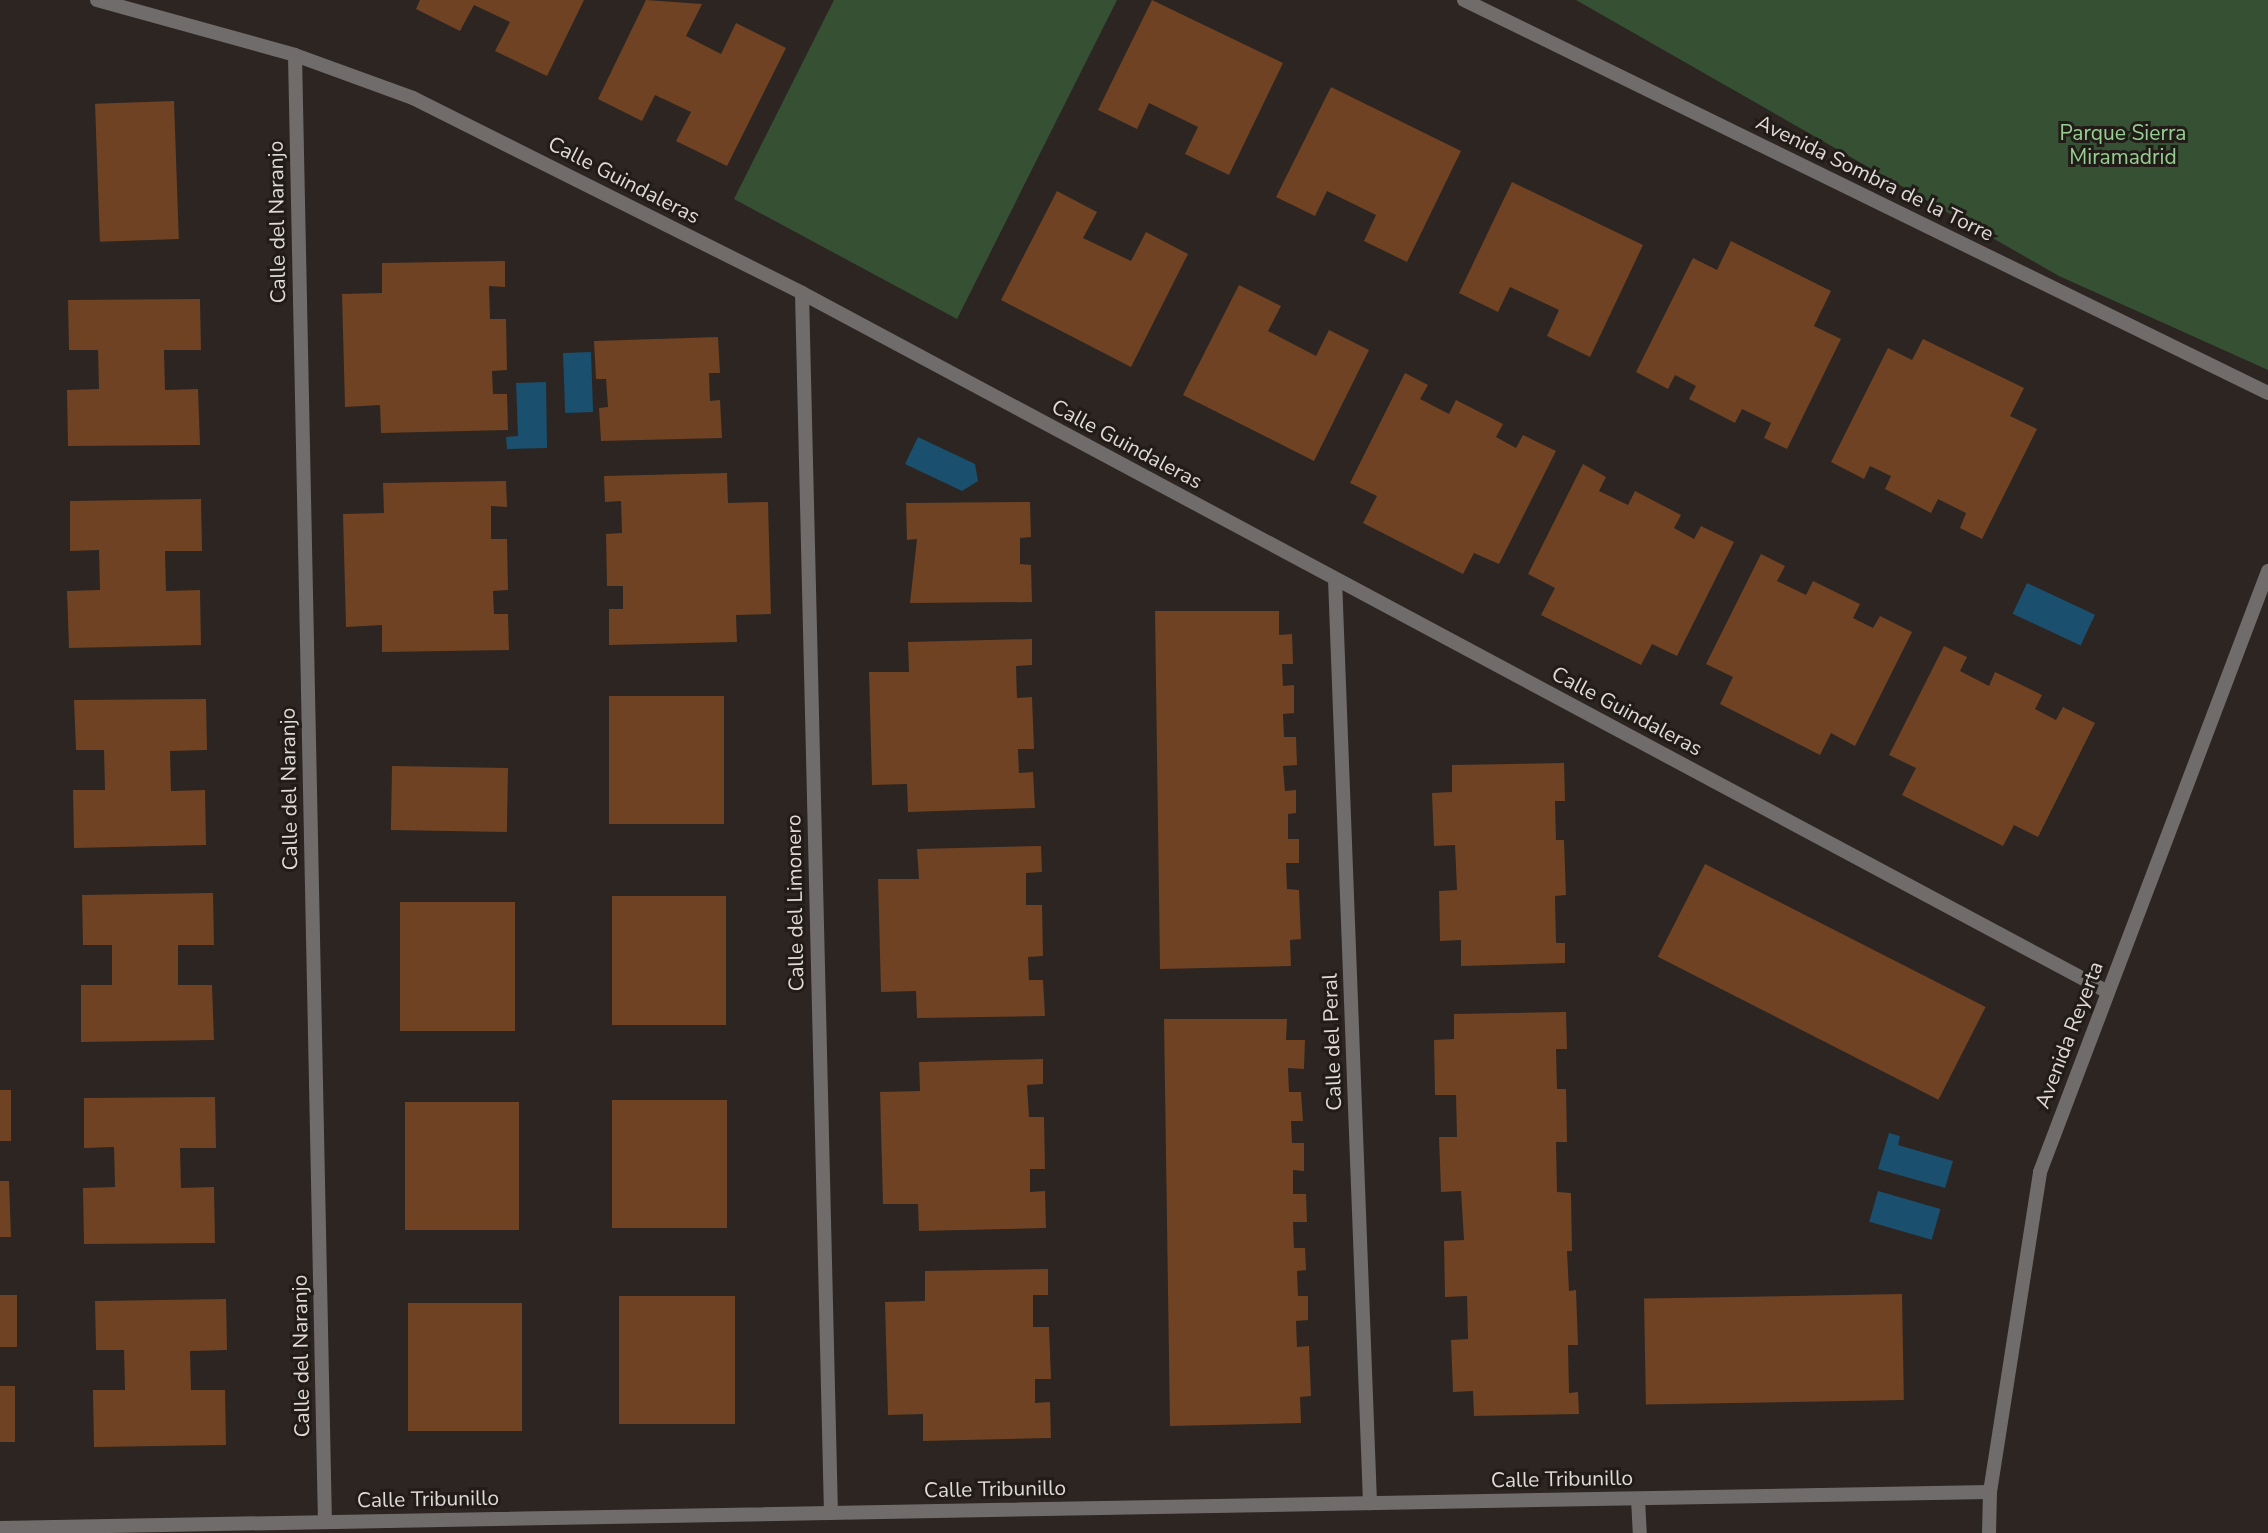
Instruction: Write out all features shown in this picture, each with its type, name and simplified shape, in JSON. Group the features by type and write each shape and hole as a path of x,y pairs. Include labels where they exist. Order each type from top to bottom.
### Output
{"street":[{"name":"Calle Guindaleras","path":"97,0 295,55 413,98 802,293 2108,992"},
{"name":"Avenida Sombra de la Torre","path":"1464,0 2268,393"},
{"name":"Calle del Naranjo","path":"295,55 325,1522"},
{"name":"Calle del Limonero","path":"802,293 831,1513"},
{"name":"Avenida Reyerta","path":"1989,1533 1990,1492 2040,1172 2268,571"},
{"name":"Calle del Peral","path":"1335,579 1370,1503"},
{"name":"Calle Tribunillo","path":"0,1528 1990,1492"},
{"path":"1639,1499 1640,1533"}],"green space":[{"path":"834,0 1117,0 957,319 734,199"},
{"name":"Parque Sierra Miramadrid","path":"1576,0 2268,0 2268,370 2059,276"}],"water":[{"path":"591,352 593,412 565,413 563,353"},
{"path":"546,382 547,448 507,449 506,437 518,436 516,383"},
{"path":"918,437 975,464 978,481 962,491 905,464"},
{"path":"2027,583 2095,615 2081,646 2013,614"},
{"path":"1889,1133 1900,1136 1898,1145 1953,1161 1945,1188 1878,1169"},
{"path":"1878,1191 1940,1209 1932,1240 1869,1222"}],"building":[{"path":"420,0 584,0 547,76 495,51 510,22 474,5 460,31 416,9"},
{"path":"646,0 702,4 686,36 721,54 736,23 786,48 727,166 676,141 691,112 655,95 642,121 598,99"},
{"path":"1152,0 1283,63 1229,175 1185,154 1198,127 1149,103 1137,129 1098,110"},
{"path":"1331,87 1461,151 1407,262 1364,241 1376,215 1327,191 1315,216 1276,197"},
{"path":"174,101 179,239 100,242 95,104"},
{"path":"1512,182 1643,245 1590,357 1547,336 1559,310 1510,287 1498,312 1459,293"},
{"path":"1057,191 1097,212 1083,238 1131,261 1146,232 1188,254 1131,367 1001,300"},
{"path":"1731,241 1831,291 1814,326 1841,339 1787,449 1764,438 1771,423 1742,409 1735,423 1689,399 1696,386 1675,375 1668,389 1636,372 1693,258 1717,270"},
{"path":"505,261 505,287 489,286 490,319 506,319 507,370 492,371 493,394 507,394 508,430 381,433 380,405 345,407 342,294 382,293 382,263"},
{"path":"1239,285 1281,306 1268,331 1316,356 1329,330 1369,350 1314,461 1183,395"},
{"path":"200,299 201,350 164,350 165,390 198,389 200,445 68,446 67,390 99,389 98,350 69,350 68,300"},
{"path":"718,337 720,373 709,373 710,401 720,400 722,438 601,441 599,408 608,407 606,379 596,379 594,341"},
{"path":"1923,339 2024,388 2010,416 2037,429 1982,539 1960,528 1966,513 1938,499 1931,513 1885,489 1891,476 1870,466 1864,479 1831,462 1888,348 1912,360"},
{"path":"1405,373 1428,385 1420,399 1449,414 1456,400 1503,424 1496,437 1516,448 1523,435 1556,451 1499,564 1474,553 1463,574 1363,523 1377,496 1350,483"},
{"path":"1583,464 1606,477 1599,491 1628,505 1635,491 1681,515 1674,528 1694,539 1701,526 1734,542 1677,656 1652,644 1641,665 1541,615 1555,588 1528,574"},
{"path":"727,473 728,503 768,502 771,614 736,615 737,642 609,645 609,609 623,609 623,586 607,586 606,534 622,533 621,501 605,502 604,476"},
{"path":"506,481 507,507 491,506 491,539 507,539 508,590 493,591 494,614 508,614 509,650 382,652 382,625 346,627 343,514 384,513 383,483"},
{"path":"201,499 202,551 165,551 166,591 200,590 201,645 69,648 67,591 100,590 99,550 70,551 70,501"},
{"path":"1030,502 1031,537 1020,538 1020,564 1031,565 1032,602 910,603 917,539 907,540 906,503"},
{"path":"1761,554 1785,566 1777,581 1806,595 1813,581 1860,604 1853,618 1873,628 1880,616 1912,632 1855,746 1831,733 1820,755 1720,704 1733,677 1706,664"},
{"path":"1155,611 1279,611 1279,635 1292,634 1293,664 1282,664 1283,686 1294,685 1294,713 1283,714 1284,737 1296,737 1297,765 1283,766 1285,791 1296,790 1296,813 1288,814 1288,839 1299,839 1299,863 1286,863 1287,889 1299,890 1301,939 1290,940 1291,966 1160,969"},
{"path":"1032,639 1032,665 1016,666 1017,698 1032,697 1034,749 1018,749 1019,773 1033,772 1035,808 908,812 907,784 872,785 869,672 909,672 908,642"},
{"path":"1944,646 1967,657 1960,671 1989,686 1995,672 2042,695 2035,709 2056,720 2063,707 2095,723 2038,837 2014,825 2003,846 1902,795 1916,768 1889,755"},
{"path":"609,696 724,696 724,824 609,824"},
{"path":"206,699 207,750 170,751 171,791 205,790 206,845 74,848 73,790 105,790 104,750 76,750 74,700"},
{"path":"1564,763 1565,801 1555,801 1556,840 1564,840 1566,895 1555,896 1556,943 1565,943 1565,963 1461,966 1461,940 1440,941 1439,891 1457,890 1455,845 1434,846 1432,793 1452,792 1452,765"},
{"path":"392,766 508,768 507,832 391,830"},
{"path":"1041,846 1042,872 1026,873 1026,905 1042,905 1043,956 1028,957 1029,980 1043,980 1045,1016 917,1018 916,991 881,992 878,879 919,879 917,849"},
{"path":"1705,864 1986,1007 1938,1100 1658,957"},
{"path":"213,893 214,945 178,945 178,985 212,985 214,1040 81,1042 81,985 112,985 112,945 83,945 82,895"},
{"path":"612,896 726,896 726,1025 612,1025"},
{"path":"400,902 515,902 515,1031 400,1031"},
{"path":"1566,1012 1567,1049 1556,1049 1557,1089 1566,1089 1567,1142 1556,1142 1557,1192 1571,1193 1572,1251 1567,1251 1569,1291 1576,1290 1578,1345 1568,1345 1569,1393 1578,1392 1579,1414 1474,1416 1473,1391 1453,1392 1451,1340 1468,1339 1467,1296 1445,1297 1444,1241 1464,1240 1461,1191 1441,1192 1439,1137 1457,1137 1456,1095 1435,1095 1434,1040 1454,1039 1454,1014"},
{"path":"1164,1019 1287,1019 1286,1040 1305,1040 1304,1069 1288,1068 1289,1092 1301,1092 1303,1121 1291,1121 1292,1143 1304,1143 1304,1171 1293,1170 1293,1194 1306,1194 1307,1222 1293,1222 1294,1248 1305,1248 1306,1270 1297,1271 1298,1296 1308,1296 1308,1320 1296,1321 1297,1347 1309,1346 1311,1396 1300,1397 1301,1423 1170,1426"},
{"path":"1043,1059 1043,1084 1027,1085 1029,1117 1044,1117 1045,1169 1030,1169 1030,1192 1045,1191 1046,1228 919,1231 918,1204 883,1204 880,1092 920,1091 919,1062"},
{"path":"0,1090 11,1090 11,1141 0,1141"},
{"path":"215,1097 216,1148 180,1148 181,1188 214,1187 215,1243 84,1244 83,1188 115,1187 114,1147 84,1148 84,1098"},
{"path":"612,1100 727,1100 727,1228 612,1228"},
{"path":"405,1102 519,1102 519,1230 405,1230"},
{"path":"0,1181 9,1181 11,1237 0,1237"},
{"path":"1048,1269 1048,1295 1033,1295 1033,1327 1049,1327 1051,1379 1035,1379 1035,1403 1050,1402 1051,1438 923,1441 923,1414 888,1415 885,1302 925,1301 925,1271"},
{"path":"1902,1294 1904,1400 1646,1404 1644,1299"},
{"path":"0,1295 17,1295 17,1347 0,1347"},
{"path":"619,1296 735,1296 735,1424 619,1424"},
{"path":"226,1299 227,1350 190,1351 191,1390 225,1390 226,1445 94,1447 93,1390 125,1390 124,1350 96,1350 95,1301"},
{"path":"408,1303 522,1303 522,1431 408,1431"},
{"path":"0,1386 15,1386 15,1442 0,1442"}]}
